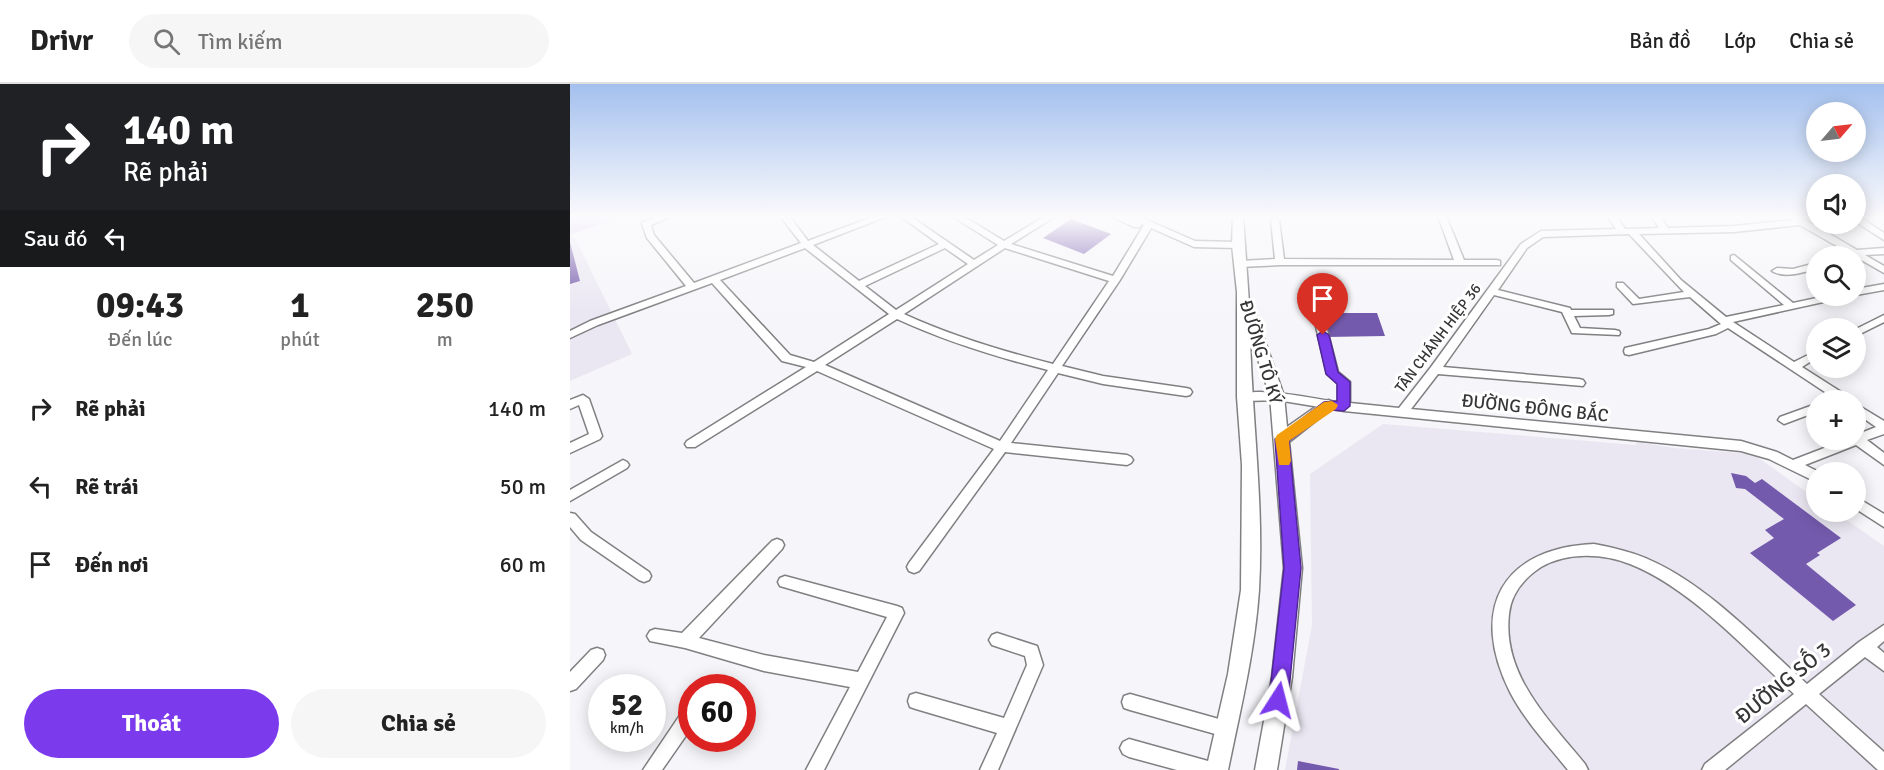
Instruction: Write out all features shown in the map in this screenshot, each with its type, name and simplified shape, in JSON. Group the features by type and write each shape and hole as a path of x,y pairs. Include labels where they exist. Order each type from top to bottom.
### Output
{"main road":[{"name":"ĐƯỜNG TÔ KÝ","path":"1217,770 1239,674 1250,590 1250,465 1244,397 1243,292 1238,248"},
{"name":"ĐƯỜNG TÔ KÝ","path":"1243,292 1276,396 1293,568 1282,676 1266,770"},
{"path":"1282,439 1336,406"}],"street":[{"path":"660,248 692,287"},
{"path":"570,335 594,323 799,248"},
{"path":"811,248 895,314 936,333 1103,380 1186,392"},
{"path":"859,285 939,248"},
{"path":"950,248 974,264"},
{"path":"690,444 999,248"},
{"path":"1014,248 1115,280"},
{"path":"914,567 1002,447 1137,248"},
{"path":"1278,248 1280,262"},
{"path":"1454,248 1460,263"},
{"name":"TÂN CHÁNH HIỆP 36","path":"1401,413 1435,370 1523,248"},
{"path":"1645,248 1726,323 1826,390"},
{"path":"1866,254 1884,251"},
{"path":"1734,258 1790,305"},
{"path":"1866,261 1884,270"},
{"path":"1240,264 1280,262 1497,263"},
{"path":"1777,271 1793,272 1806,269"},
{"path":"714,279 786,358 816,366 1002,447 1127,460"},
{"path":"1620,285 1637,303 1692,294"},
{"path":"1866,290 1884,287"},
{"path":"1492,291 1566,310 1576,331 1615,333"},
{"path":"1629,351 1712,332 1726,323 1806,302"},
{"path":"1568,313 1609,312"},
{"path":"1319,318 1333,374 1344,382 1336,406"},
{"path":"1866,328 1884,318"},
{"path":"1793,367 1806,360"},
{"path":"1435,370 1579,383"},
{"name":"ĐƯỜNG ĐÔNG BẮC","path":"1244,397 1276,396 1336,406 1401,413 1732,445 1763,451 1806,471"},
{"path":"570,405 583,399 596,436 570,448"},
{"path":"1784,420 1806,412"},
{"path":"1866,415 1884,428 1866,436"},
{"path":"1866,446 1884,460"},
{"path":"1795,464 1832,450"},
{"path":"570,496 624,465"},
{"path":"1866,508 1884,520"},
{"path":"570,518 586,536 644,576"},
{"path":"686,641 777,545"},
{"path":"1579,770 1523,699 1507,669 1500,641 1502,605 1509,586 1533,563 1554,554 1579,550 1607,552 1636,560 1667,575 1697,596 1884,764"},
{"path":"785,582 897,613 815,770"},
{"name":"ĐƯỜNG SỐ 3","path":"1711,770 1884,632"},
{"path":"655,636 686,641 764,663 862,681"},
{"path":"989,770 1035,665 1032,651 997,640"},
{"path":"1864,647 1884,663"},
{"path":"570,682 597,655"},
{"path":"916,701 1008,728"},
{"path":"1130,702 1226,729"},
{"path":"652,770 678,733"},
{"path":"1129,748 1208,770"}],"shaded area":[{"path":"570,248 580,248 632,354 570,381"},
{"path":"1383,424 1636,445 1636,442 1674,448 1753,454 1806,492 1806,522 1849,522 1884,546 1884,770 1285,770 1312,625 1310,474"}],"building":[{"path":"572,248 580,281 570,284"},
{"path":"1069,248 1092,248 1084,254"},
{"path":"1323,313 1377,313 1385,336 1327,337"},
{"path":"1731,473 1746,476 1755,483 1762,479 1806,512 1806,522 1820,522 1841,538 1817,553 1820,555 1806,564 1856,605 1833,621 1750,553 1774,538 1765,530 1784,519 1745,489 1736,488"},
{"path":"1298,761 1339,769 1339,770 1297,770"}],"slow traffic":[{"path":"1284,461 1282,439 1332,405"}],"route":[{"path":"1278,700 1293,568 1282,439 1329,405 1344,406 1344,382 1333,374 1323,335"}]}
